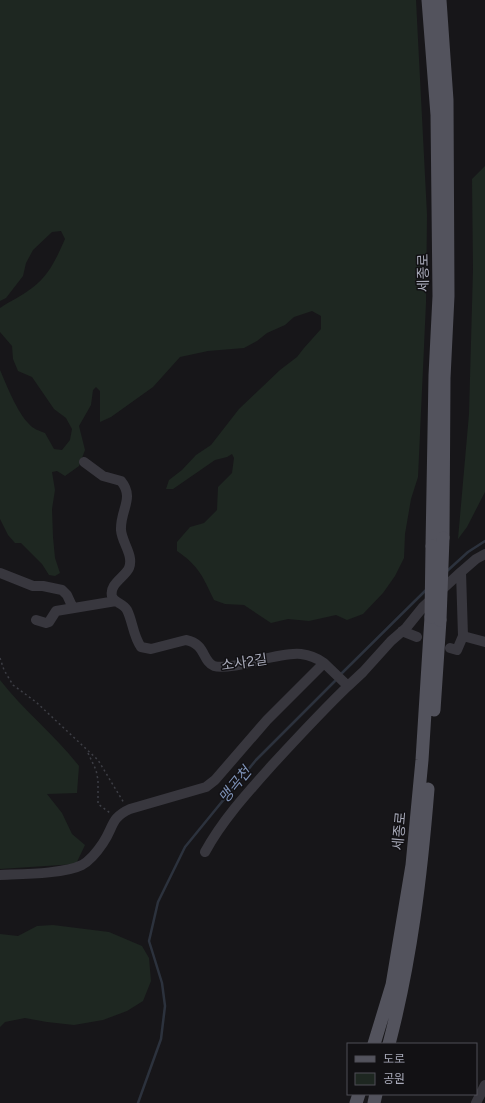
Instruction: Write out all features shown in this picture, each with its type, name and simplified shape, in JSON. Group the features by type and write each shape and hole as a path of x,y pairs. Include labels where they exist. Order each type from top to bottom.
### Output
{"main road":[{"name":"세종로","path":"389,1043 408,964 422,868 431,761 435,619 432,546 435,375 440,296 437,115 428,0"},
{"name":"세종로","path":"374,1043 392,985 412,865 444,538 444,378 448,281 447,100 440,0"}],"street":[{"path":"36,620 46,623 49,622 56,611 116,601 112,596 112,589 128,570 130,564 130,558 121,531 121,518 127,501 128,492 121,481 103,476 84,462"},
{"path":"205,852 216,832 251,789 346,684 363,672 423,607 476,559 485,554"},
{"path":"450,648 457,650 463,636 461,572"},
{"path":"0,574 33,586 43,586 62,590 67,595 73,608"},
{"name":"소사2길","path":"116,601 125,607 128,612 137,642 141,647 151,649 186,640 191,641 197,643 209,663 214,666 228,667 273,657 301,654 316,658 325,664 346,684"},
{"path":"402,631 417,636"},
{"path":"463,636 485,642"},
{"path":"0,875 67,870 81,865 94,856 104,842 113,822 120,814 128,810 206,787 215,780 267,720 325,664"},
{"path":"476,1103 483,1091"}],"path":[{"path":"0,658 4,670 13,685 36,702 98,760 128,810"},
{"path":"87,751 96,770 98,780 98,804 116,818"}],"green space":[{"path":"0,0 416,0 427,215 426,303 418,477 411,499 405,534 404,558 395,576 383,593 363,614 347,620 336,615 309,621 288,619 271,623 244,605 225,604 214,600 200,572 191,562 177,551 177,542 190,527 204,523 217,510 218,487 232,473 234,458 232,454 215,460 173,489 166,489 169,480 182,470 196,455 211,445 239,409 280,370 297,357 321,329 321,316 312,311 294,317 285,325 267,333 257,341 244,348 208,351 180,357 153,387 111,417 100,422 100,391 96,387 93,390 91,405 79,426 85,450 79,466 65,476 57,471 52,472 55,490 52,509 53,537 55,558 60,573 55,576 49,575 42,564 21,543 15,543 8,535 0,519 0,370 20,413 31,426 45,433 54,449 62,450 70,440 72,429 66,418 54,409 32,377 18,371 13,359 12,346 0,332 0,308 28,291 43,278 56,259 65,239 61,231 52,232 33,250 26,263 23,276 6,298 0,301"},
{"path":"485,166 485,492 467,527 458,539 469,414 473,269 472,179"},
{"path":"0,680 79,766 77,793 47,794 62,813 72,834 85,845 76,864 0,869"},
{"path":"53,925 109,932 142,946 149,958 151,981 143,1001 127,1011 103,1020 74,1025 25,1018 5,1022 0,1027 0,934 18,936 37,926"}],"waterway":[{"name":"맹곡천","path":"446,572 468,552 485,541"},
{"name":"맹곡천","path":"340,675 426,590"},
{"name":"맹곡천","path":"138,1103 161,1039 165,1006 162,983 149,941 158,902 185,847 256,760 337,679"}]}
